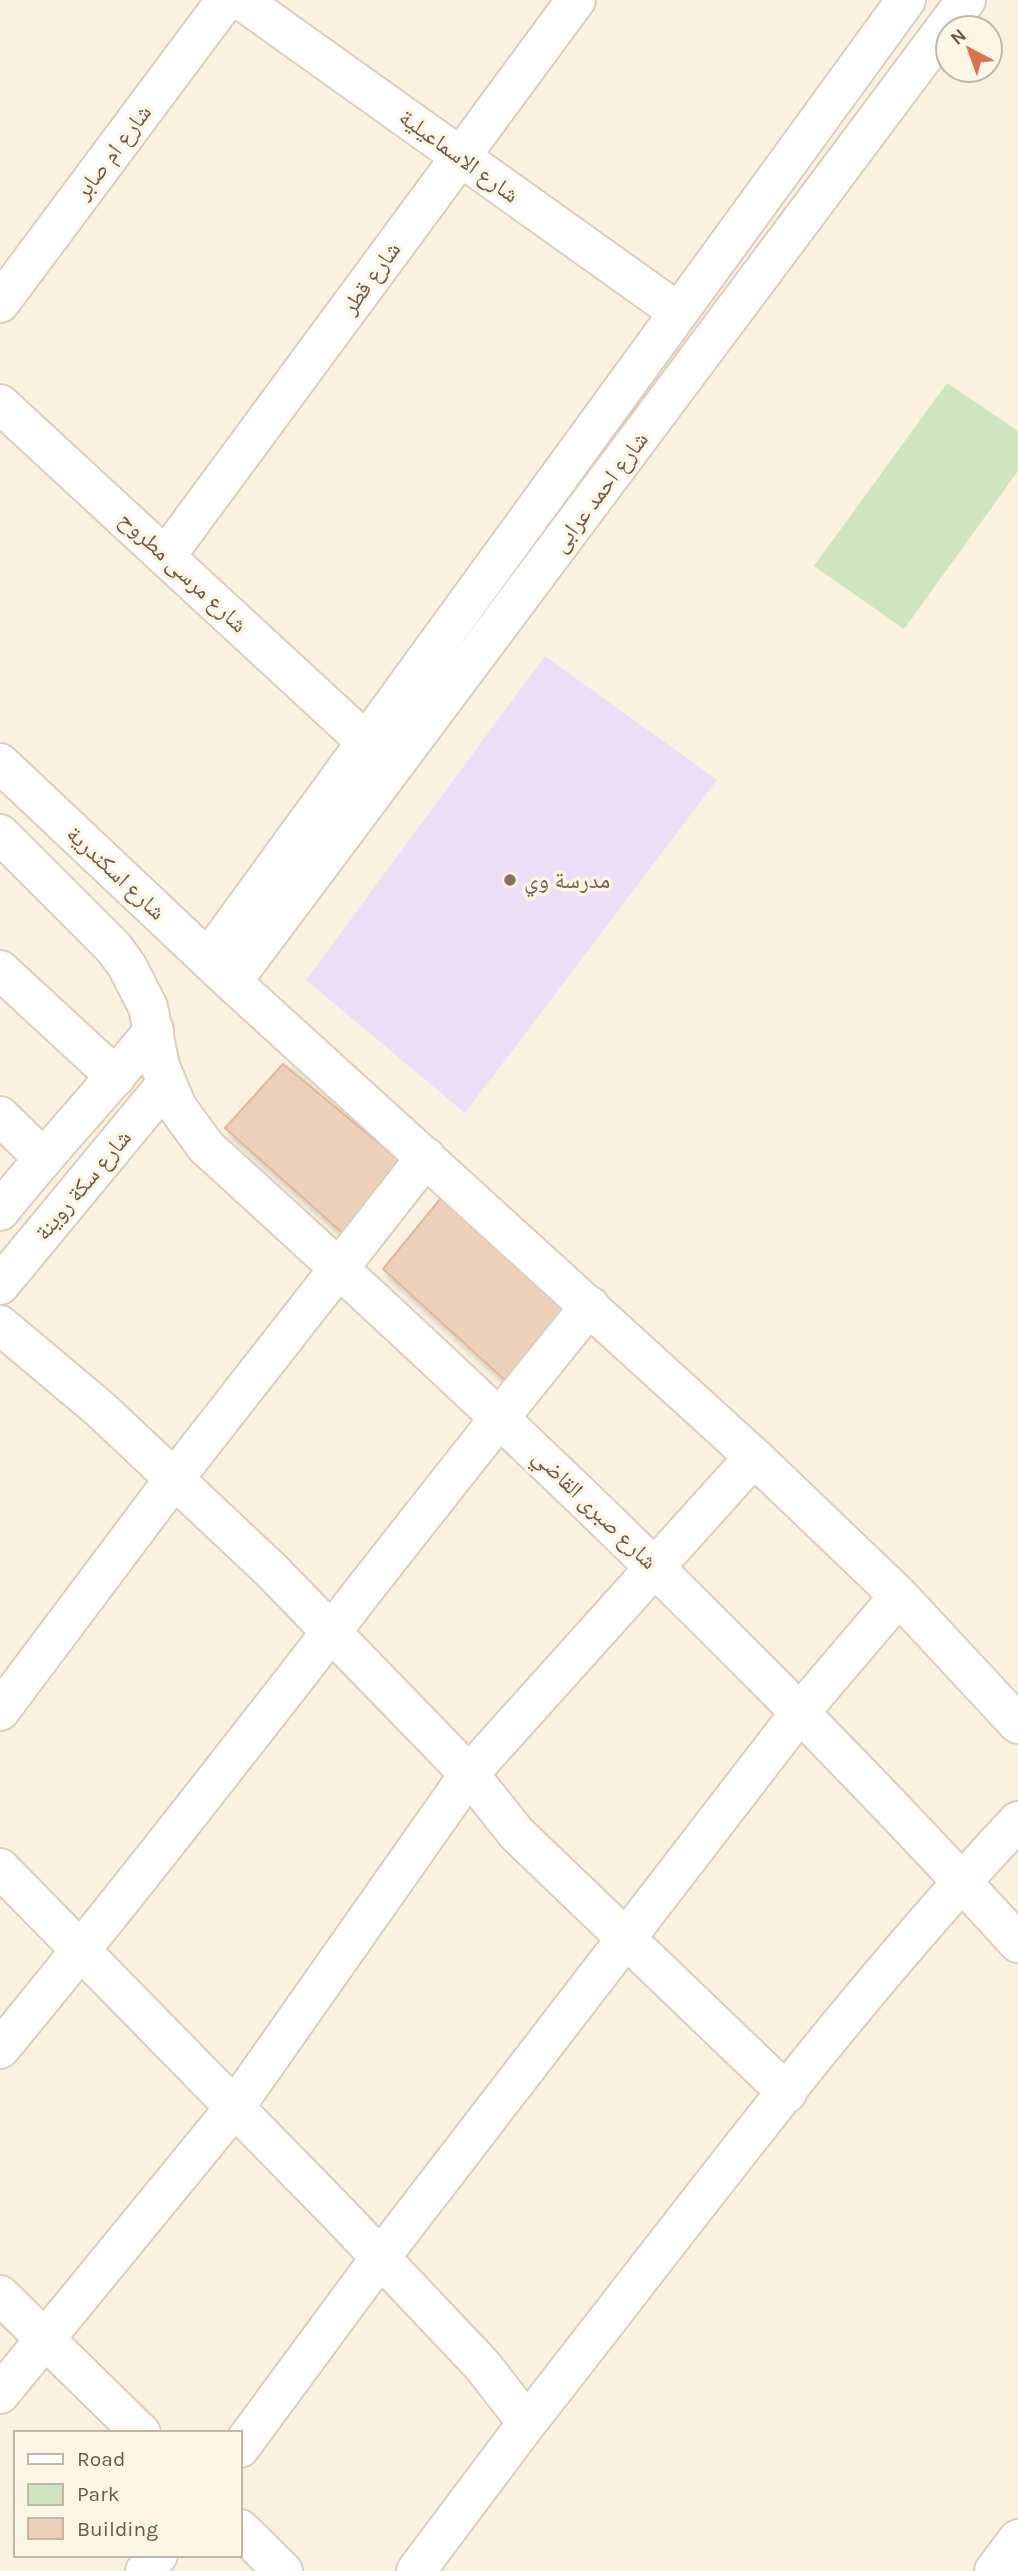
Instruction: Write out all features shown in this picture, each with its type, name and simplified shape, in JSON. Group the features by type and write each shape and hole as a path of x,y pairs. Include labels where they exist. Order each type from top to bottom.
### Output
{"street":[{"name":"شارع ام صابر","path":"0,303 226,0"},
{"name":"شارع الاسماعيلية","path":"241,0 678,312"},
{"name":"شارع قطر","path":"166,556 576,0"},
{"name":"شارع احمد عرابى","path":"220,971 365,741 906,0"},
{"name":"شارع احمد عرابى","path":"220,971 440,707 947,6"},
{"name":"شارع مرسى مطروح","path":"0,404 365,741"},
{"path":"406,684 440,707"},
{"name":"شارع اسكندرية","path":"0,763 220,971"},
{"path":"0,834 114,948 138,985 154,1030 166,1084"},
{"path":"0,970 116,1077"},
{"path":"220,971 754,1457 899,1597 1018,1724"},
{"name":"شارع سكة روينة","path":"0,1211 42,1157 116,1077 154,1030"},
{"name":"شارع سكة روينة","path":"0,1285 166,1084"},
{"name":"شارع صبرى القاضي","path":"166,1084 177,1107 206,1147 338,1266 657,1567 801,1711 1018,1943"},
{"path":"0,1116 42,1157"},
{"path":"0,1711 174,1479 338,1266 426,1157"},
{"path":"0,2049 82,1950 499,1416 590,1307"},
{"path":"0,1325 100,1409 271,1570 469,1774 517,1834 787,2093"},
{"path":"0,2394 235,2107 469,1774 754,1457"},
{"path":"242,2445 380,2258 801,1711 899,1597"},
{"path":"415,2571 527,2423 787,2093 961,1881 1018,1821"},
{"path":"0,1868 235,2107 482,2365 527,2423"},
{"path":"0,2295 139,2431"},
{"path":"242,2531 283,2571"},
{"path":"994,2571 1018,2539"},
{"path":"145,2571 156,2557"}],"shaded area":[{"name":"مدرسة وي","path":"545,656 717,780 465,1113 306,980"}],"green space":[{"path":"947,383 1018,431 1018,471 904,629 814,566"}],"building":[{"path":"283,1064 411,1170 348,1238 225,1128"},
{"path":"441,1198 569,1306 508,1383 383,1269"}],"place":[{"name":"مدرسة وي","path":"510,880"}]}
